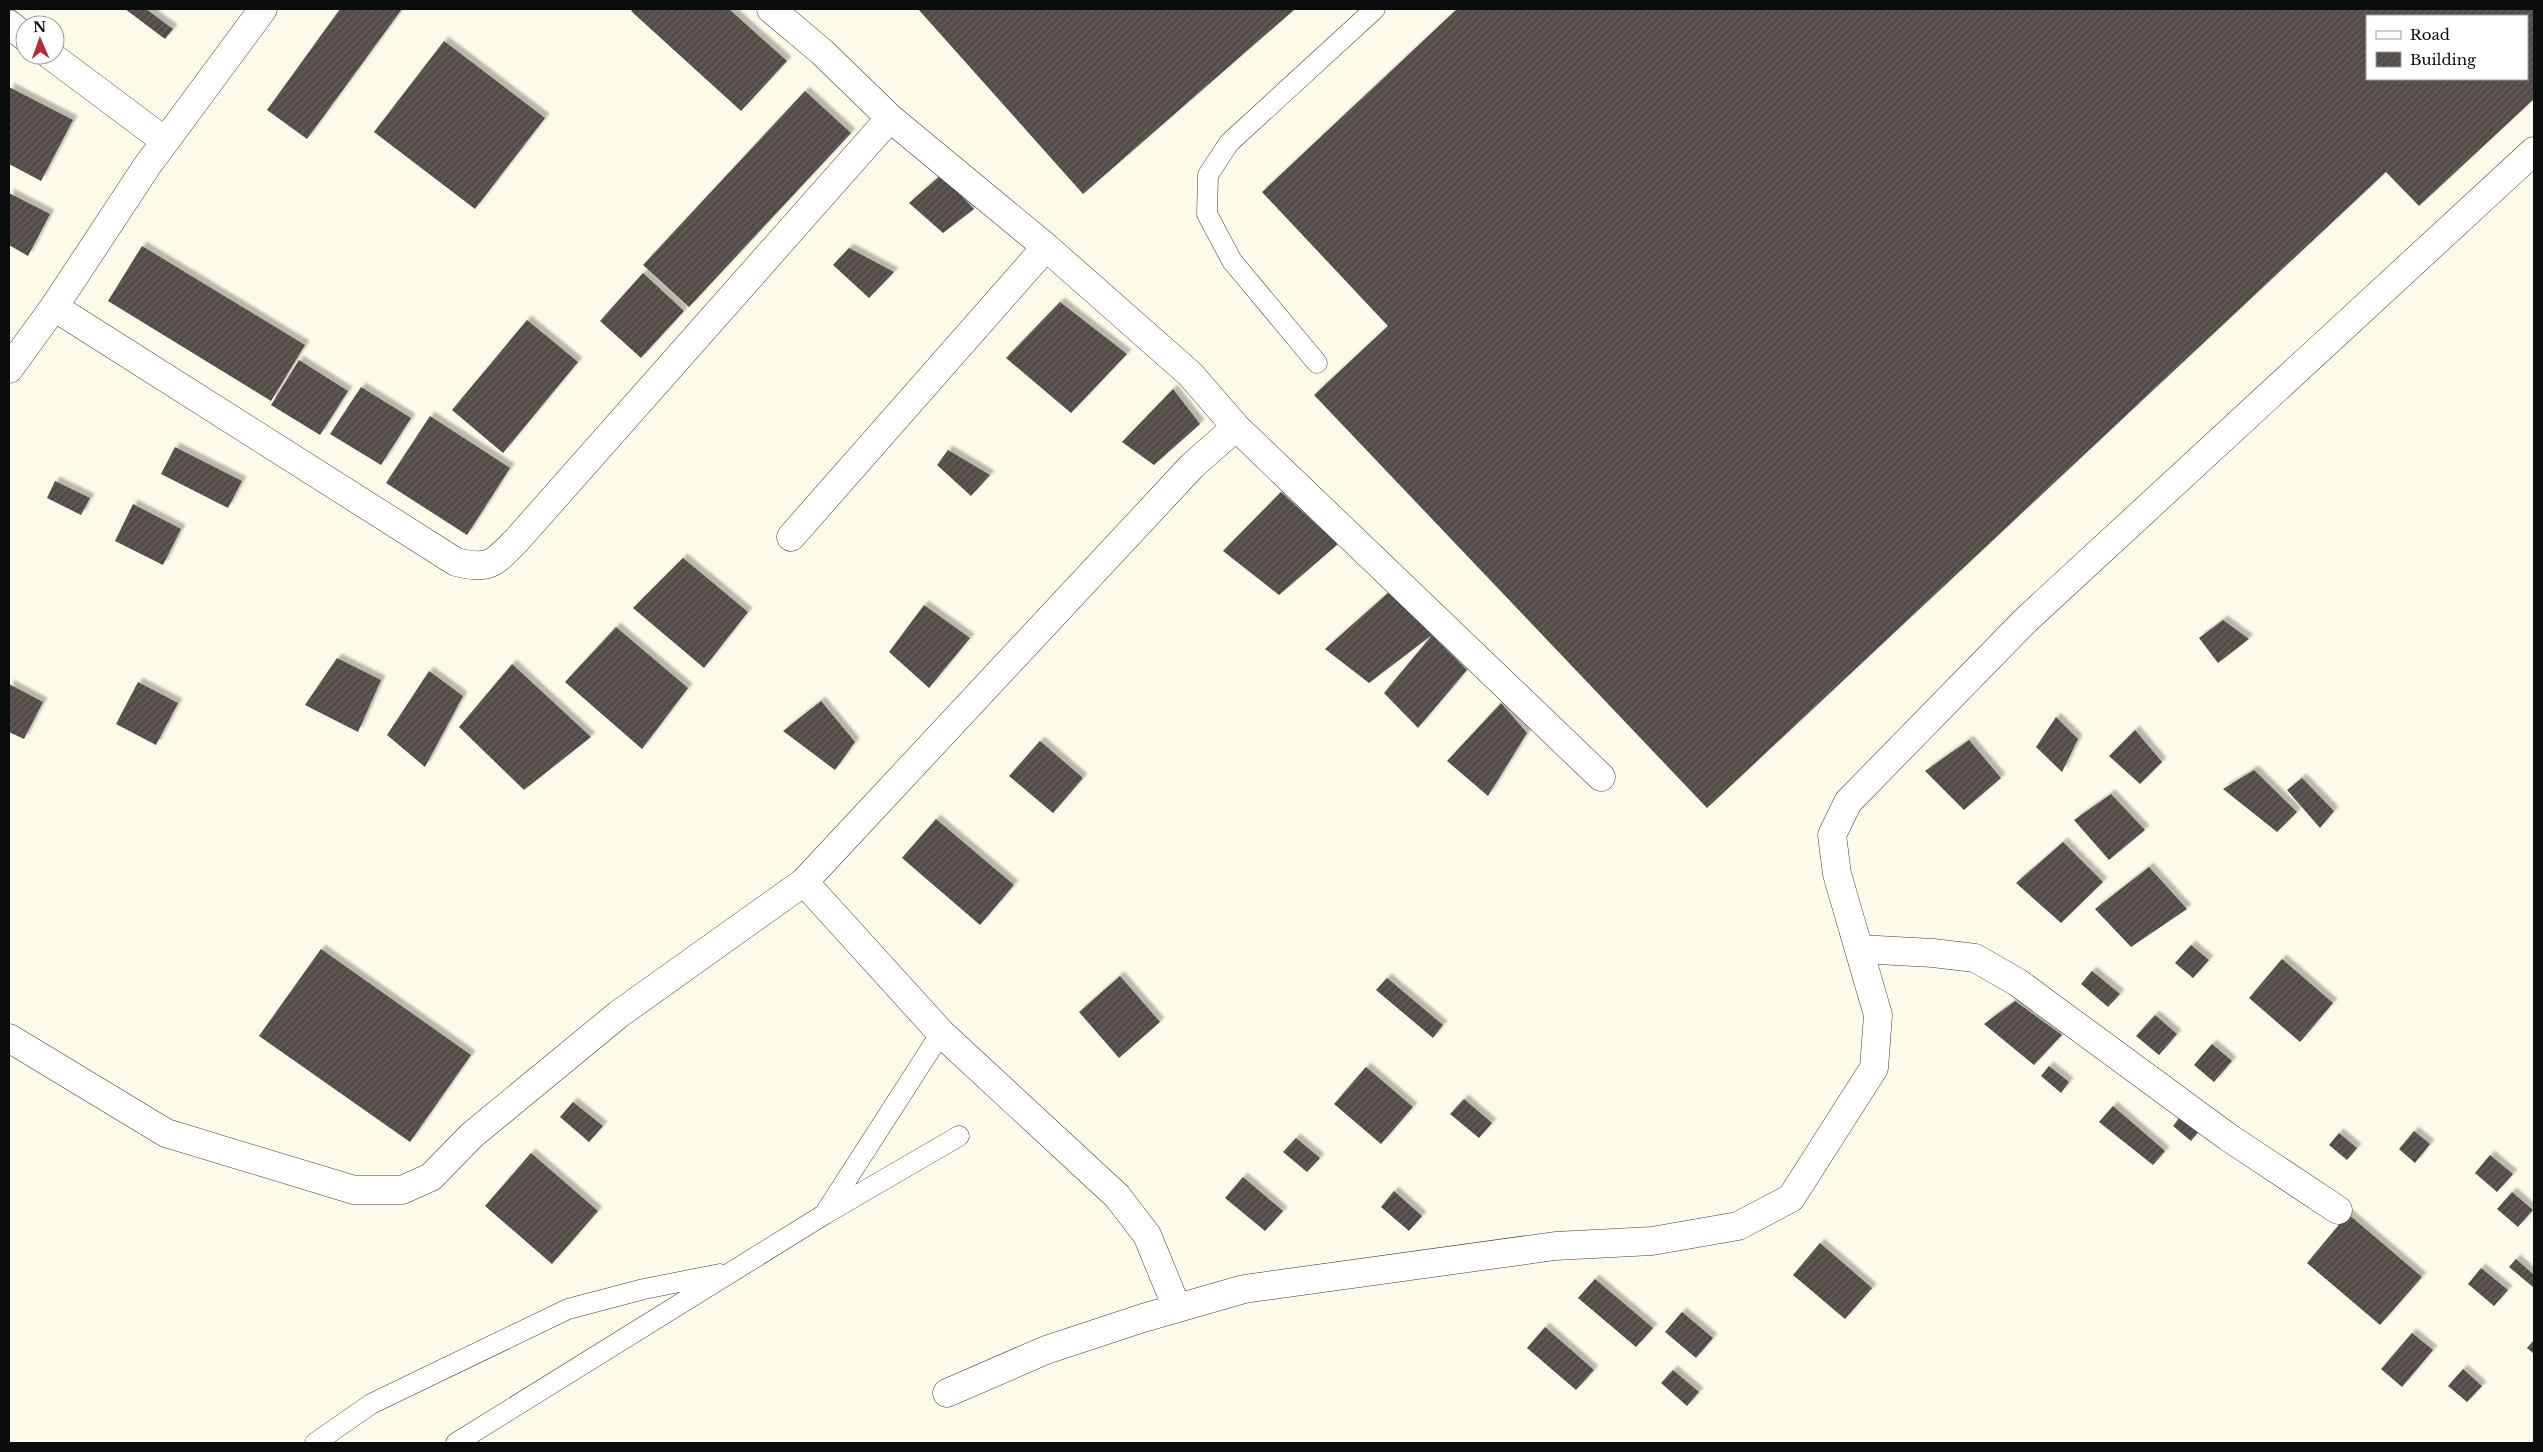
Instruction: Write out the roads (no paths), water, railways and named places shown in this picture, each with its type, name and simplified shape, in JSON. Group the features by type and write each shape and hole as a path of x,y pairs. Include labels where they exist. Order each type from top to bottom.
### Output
{"street":[{"path":"9,369 54,307 165,141 262,9"},
{"path":"771,9 822,52 890,118 1046,247 1190,374 1236,427 1601,777"},
{"path":"63,65 165,141"},
{"path":"54,307 456,562 476,566 494,563 516,541 890,118"},
{"path":"947,1393 1046,1350 1177,1308 1244,1289 1556,1246 1652,1241 1738,1226 1791,1198 1874,1068 1878,1015 1837,874 1832,835 1848,802 2027,619 2534,151"},
{"path":"791,537 1046,247"},
{"path":"9,1038 166,1133 354,1190 402,1190 431,1177 472,1135 619,1014 804,882 1192,466 1236,427"},
{"path":"804,882 941,1032 1117,1196 1147,1235 1177,1308"},
{"path":"1859,949 1933,953 1975,958 2017,982 2228,1137 2338,1210"}],"lane":[{"path":"1317,363 1232,261 1207,214 1208,175 1229,143 1375,9"},
{"path":"825,1214 941,1032"},
{"path":"456,1443 825,1214 958,1136"},
{"path":"315,1443 371,1404 568,1309 644,1289 731,1272"}]}
